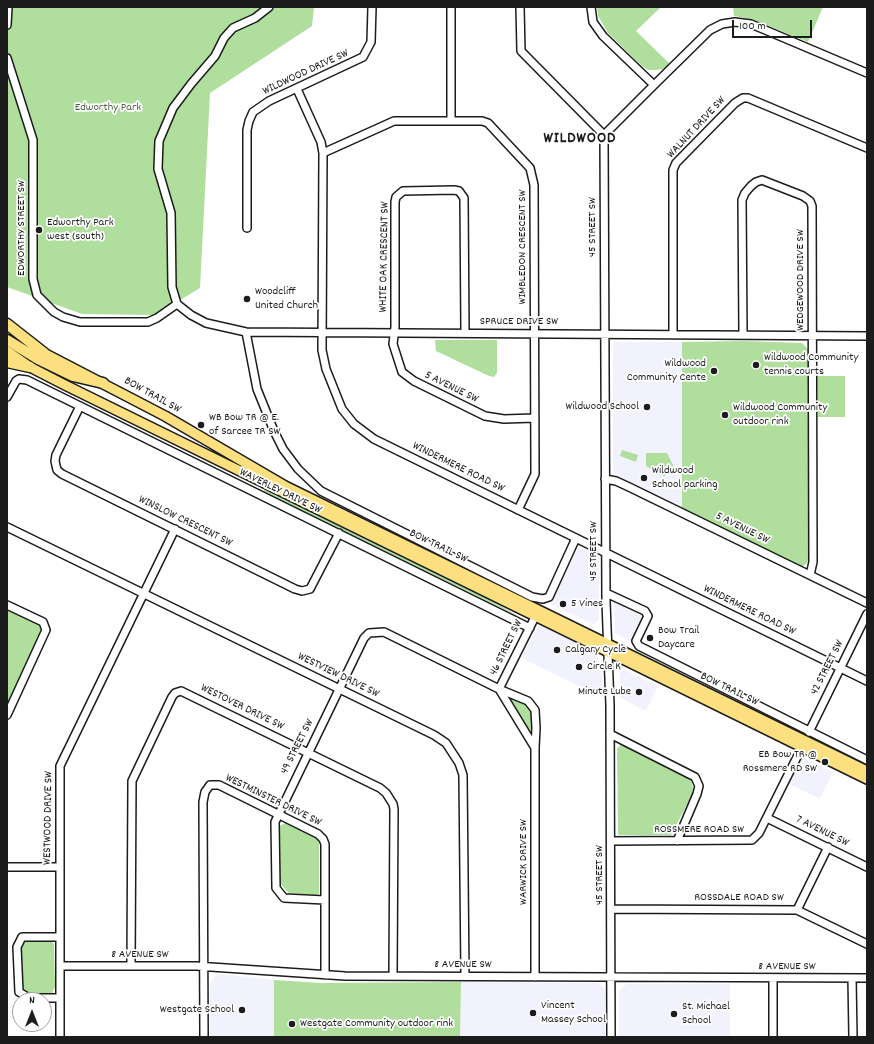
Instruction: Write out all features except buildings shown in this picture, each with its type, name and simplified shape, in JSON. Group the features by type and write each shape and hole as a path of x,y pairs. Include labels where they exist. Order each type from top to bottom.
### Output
{"highway":[{"path":"7,324 44,353"},
{"path":"7,340 38,359 73,376 103,383"},
{"path":"7,362 30,367"}],"main road":[{"name":"BOW TRAIL SW","path":"7,330 44,353 165,416 214,446 296,491 867,771"},
{"name":"BOW TRAIL SW","path":"7,351 30,367 609,654 867,779"},
{"path":"206,454 213,452 214,446"}],"street":[{"path":"7,25 8,7"},
{"path":"177,304 172,287 171,213 158,169 160,141 174,108 191,84 215,56 224,38 233,28 255,18 269,7"},
{"name":"WILDWOOD DRIVE SW","path":"247,228 248,121 253,112 258,108 364,57 371,42 372,7"},
{"path":"451,7 452,121"},
{"path":"520,7 521,51 604,135 710,30 722,24 735,22 751,24 867,73"},
{"path":"591,7 593,22 603,36 654,85"},
{"name":"EDWORTHY STREET SW","path":"7,58 33,140 33,279 37,295 54,312 63,317 80,322 148,322 157,318 177,304"},
{"name":"WINDERMERE ROAD SW","path":"297,89 321,142 323,153 322,332 324,358 342,408 358,429 374,439 867,681"},
{"name":"WALNUT DRIVE SW","path":"673,334 673,170 676,163 735,103 743,98 748,98 867,148"},
{"name":"WIMBLEDON CRESCENT SW","path":"323,153 394,121 482,121 488,123 527,163 534,185 535,474 534,480 518,510"},
{"name":"45 STREET SW","path":"604,135 605,552 610,734 611,1037"},
{"name":"WEDGEWOOD DRIVE SW","path":"743,334 742,200 744,193 756,182 762,180 804,196 810,201 812,206 813,562 810,575"},
{"name":"WHITE OAK CRESCENT SW","path":"394,333 396,197 406,190 454,190 462,194 465,202 465,333"},
{"name":"SPRUCE DRIVE SW","path":"177,304 191,315 206,323 246,332 743,334 867,336"},
{"path":"246,332 257,389 274,432 283,449 298,469 322,491 532,597 543,599 549,597 576,538"},
{"name":"5 AVENUE SW","path":"394,333 393,344 399,366 402,372 414,381 485,416 499,418 534,418"},
{"name":"WAVERLEY DRIVE SW","path":"7,397 13,385 19,379 28,380 530,628"},
{"name":"WINSLOW CRESCENT SW","path":"80,406 56,455 55,461 57,470 175,530 302,591 310,589 313,585 339,533"},
{"name":"5 AVENUE SW","path":"605,479 616,481 629,487 867,603"},
{"name":"WESTVIEW DRIVE SW","path":"7,527 438,737 450,748 461,766 464,780 465,976"},
{"name":"WESTWOOD DRIVE SW","path":"60,1037 60,766 175,530"},
{"path":"606,593 645,611 648,616 636,641 639,646 867,760"},
{"path":"7,604 43,622 46,630 7,715"},
{"name":"42 STREET SW","path":"809,732 867,614"},
{"name":"46 STREET SW","path":"499,689 535,617"},
{"name":"WARWICK DRIVE SW","path":"339,689 364,638 369,633 377,631 384,632 528,702 533,707 536,716 535,977"},
{"name":"49 STREET SW","path":"277,815 339,689"},
{"path":"499,689 535,748"},
{"name":"WESTOVER DRIVE SW","path":"131,966 132,781 175,693 181,691 380,788 393,804 393,976"},
{"path":"610,734 695,777 699,786 697,794 677,841"},
{"name":"ROSSMERE ROAD SW","path":"611,841 750,841 758,835 802,747"},
{"name":"WESTMINSTER DRIVE SW","path":"204,1037 203,802 205,792 210,785 219,785 318,834 323,839 325,975"},
{"path":"277,815 275,822 276,888 284,898 325,900"},
{"name":"7 AVENUE SW","path":"767,818 867,867"},
{"name":"ROSSDALE ROAD SW","path":"611,908 797,910 828,847"},
{"path":"7,866 59,867"},
{"path":"797,910 867,944"},
{"path":"60,937 22,937 19,941 17,953 19,992 29,998 60,998"},
{"name":"8 AVENUE SW","path":"60,966 203,966 325,975 867,978"},
{"path":"773,978 773,1037"},
{"path":"852,978 853,1037"}],"shaded area":[{"name":"Wildwood School","path":"615,342 682,342 682,508 615,475 613,471 613,346"},
{"path":"578,548 583,548 593,552 599,559 599,619 594,624 550,604"},
{"path":"614,601 642,613 644,619 633,643 615,633"},
{"path":"543,626 597,653 605,695 601,697 524,659 523,654 537,628"},
{"path":"625,670 658,686 646,711 619,697 620,673"},
{"path":"802,757 833,772 820,799 789,784"},
{"name":"Westgate School","path":"222,974 274,980 274,1037 210,1037 210,983 216,975"},
{"name":"Vincent Massey School","path":"461,982 598,983 605,989 605,1037 460,1037"},
{"name":"St. Michael School","path":"626,984 730,984 730,1037 619,1037 619,991"}],"green space":[{"name":"Edworthy Park","path":"7,7 314,7 312,26 210,93 200,288 155,315 82,314 7,287"},
{"path":"597,7 661,7 636,31 670,64 663,69 656,70 648,70 642,66 608,33 598,16"},
{"path":"733,7 823,7 808,42 752,19 734,16"},
{"path":"435,340 497,340 497,373 494,377 489,376 436,351"},
{"path":"742,341 802,343 808,349 809,560 802,567 682,508 682,342"},
{"path":"817,376 845,376 845,417 818,417"},
{"path":"622,450 638,455 636,462 620,456"},
{"path":"646,453 667,453 673,465 671,473 664,476 646,466"},
{"path":"264,490 273,492 462,584 522,618 263,492"},
{"path":"7,610 39,625 43,632 7,704"},
{"path":"512,697 525,703 529,707 532,712 533,730 529,730 511,701"},
{"path":"622,744 684,775 691,781 693,788 692,795 671,835 618,835 617,748"},
{"path":"285,823 315,837 319,842 319,894 289,893 280,884 279,830 280,826"},
{"path":"27,940 50,940 54,944 55,987 52,993 25,992 22,990 21,948 23,942"},
{"path":"274,980 321,983 461,982 460,1037 274,1037"}],"place":[{"name":"Edworthy Park west (south)","path":"39,230"},
{"name":"Woodcliff United Church","path":"247,299"},
{"name":"Wildwood Community tennis courts","path":"756,365"},
{"name":"Wildwood Community Cente","path":"714,371"},
{"name":"Wildwood School","path":"647,407"},
{"name":"Wildwood Community outdoor rink","path":"725,415"},
{"name":"WB Bow TR @ E. of Sarcee TR SW","path":"201,425"},
{"name":"Wildwood School parking","path":"644,478"},
{"name":"5 Vines","path":"563,604"},
{"name":"Bow Trail Daycare","path":"650,638"},
{"name":"Calgary Cycle","path":"557,650"},
{"name":"Circle K","path":"579,667"},
{"name":"Minute Lube","path":"639,692"},
{"name":"EB Bow TR @ Rossmere RD SW","path":"825,762"},
{"name":"Westgate School","path":"242,1010"},
{"name":"Vincent Massey School","path":"533,1013"},
{"name":"St. Michael School","path":"674,1014"},
{"name":"Westgate Community outdoor rink","path":"292,1024"}],"district":[{"name":"WILDWOOD","path":"580,140"}]}
